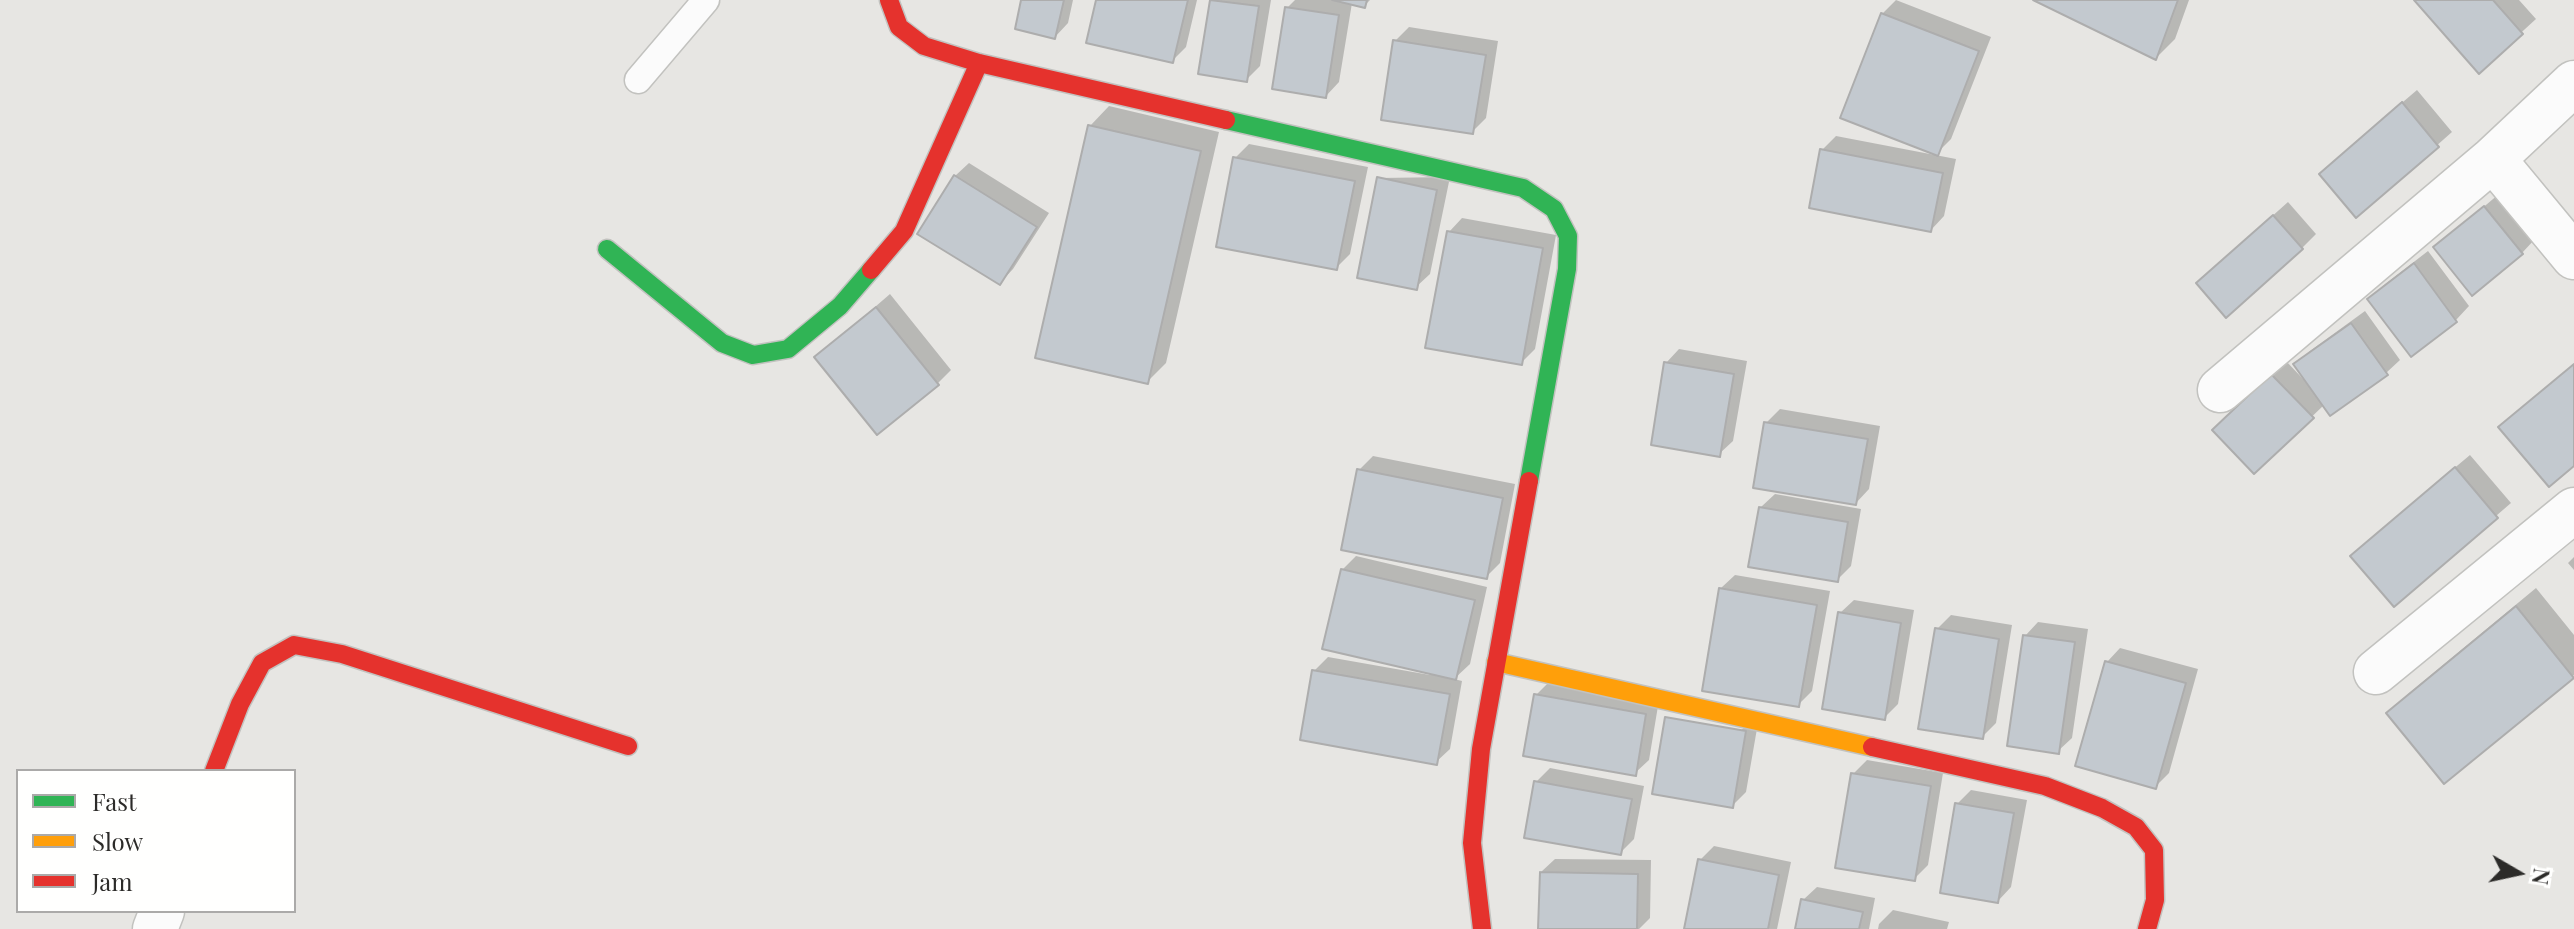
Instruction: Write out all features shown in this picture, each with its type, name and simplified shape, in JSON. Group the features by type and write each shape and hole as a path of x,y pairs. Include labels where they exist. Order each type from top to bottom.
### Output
{"street":[{"path":"889,0 899,27 924,46 979,63 1523,188 1554,209 1568,236 1567,269 1481,749 1472,843 1482,929"},
{"path":"607,249 722,343 753,355 788,349 840,306 904,231 979,63"},
{"path":"2220,390 2493,159 2574,83"},
{"path":"2493,159 2574,257"},
{"path":"2376,672 2574,510"},
{"path":"215,769 240,704 262,663 294,645 342,654 628,746"},
{"path":"1496,662 2045,786 2102,808 2136,827 2154,850 2155,900 2147,929"}],"lane":[{"path":"638,80 706,0"}],"building":[{"path":"1021,0 1064,0 1055,39 1015,29"},
{"path":"1096,0 1188,0 1173,63 1086,43"},
{"path":"1210,0 1259,6 1247,82 1198,74"},
{"path":"1332,0 1367,0 1365,8"},
{"path":"2033,0 2178,0 2156,60"},
{"path":"2414,0 2493,0 2523,34 2479,74"},
{"path":"1285,7 1339,15 1326,98 1272,89"},
{"path":"1881,13 1979,51 1938,156 1840,118"},
{"path":"1393,40 1486,55 1473,134 1381,120"},
{"path":"2402,102 2439,147 2356,218 2319,174"},
{"path":"1088,125 1201,151 1148,384 1035,358"},
{"path":"1820,149 1943,173 1931,232 1809,208"},
{"path":"1233,157 1355,181 1337,270 1216,247"},
{"path":"954,175 1037,227 1000,285 917,234"},
{"path":"1377,177 1437,190 1417,290 1357,278"},
{"path":"2484,206 2523,254 2472,296 2433,247"},
{"path":"2273,215 2303,249 2226,318 2196,283"},
{"path":"1447,231 1543,248 1522,365 1425,348"},
{"path":"2414,263 2457,322 2411,357 2367,299"},
{"path":"876,307 939,385 877,435 814,357"},
{"path":"2351,323 2388,375 2330,416 2293,364"},
{"path":"1664,362 1734,374 1720,457 1651,445"},
{"path":"2574,364 2574,466 2549,487 2498,427"},
{"path":"2271,374 2314,418 2254,474 2212,430"},
{"path":"1764,422 1868,439 1856,505 1753,488"},
{"path":"2455,467 2498,518 2394,607 2350,556"},
{"path":"1357,469 1503,498 1487,579 1341,550"},
{"path":"1759,507 1848,522 1838,582 1748,567"},
{"path":"1341,569 1475,600 1456,680 1322,649"},
{"path":"1719,588 1817,605 1799,707 1702,691"},
{"path":"2516,606 2574,678 2444,784 2386,713"},
{"path":"1838,612 1901,623 1885,720 1822,709"},
{"path":"1935,628 1999,639 1983,739 1918,729"},
{"path":"2023,635 2075,642 2059,754 2007,746"},
{"path":"2105,661 2186,683 2156,789 2075,766"},
{"path":"1312,670 1450,694 1437,765 1300,740"},
{"path":"1534,694 1646,714 1636,776 1523,756"},
{"path":"1665,717 1746,731 1733,808 1652,794"},
{"path":"1851,773 1931,786 1915,881 1835,868"},
{"path":"1534,781 1632,799 1621,855 1524,838"},
{"path":"1955,803 2014,813 1998,903 1940,893"},
{"path":"1698,859 1779,875 1768,929 1684,929"},
{"path":"1540,872 1638,874 1637,929 1538,929"},
{"path":"1801,899 1863,912 1859,929 1795,929"}],"traffic: fast":[{"path":"1226,120 1523,188 1554,209 1568,236 1567,269 1529,481"},
{"path":"607,249 722,343 753,355 788,349 840,306 871,270"}],"traffic: slow":[{"path":"1496,662 1872,747"}],"traffic: jam":[{"path":"889,0 899,27 924,46 979,63 1226,120"},
{"path":"871,270 904,231 979,63"},
{"path":"1482,929 1472,843 1481,749 1529,481"},
{"path":"215,769 240,704 262,663 294,645 342,654 628,746"},
{"path":"1872,747 2045,786 2102,808 2136,827 2154,850 2155,900 2147,929"}]}
